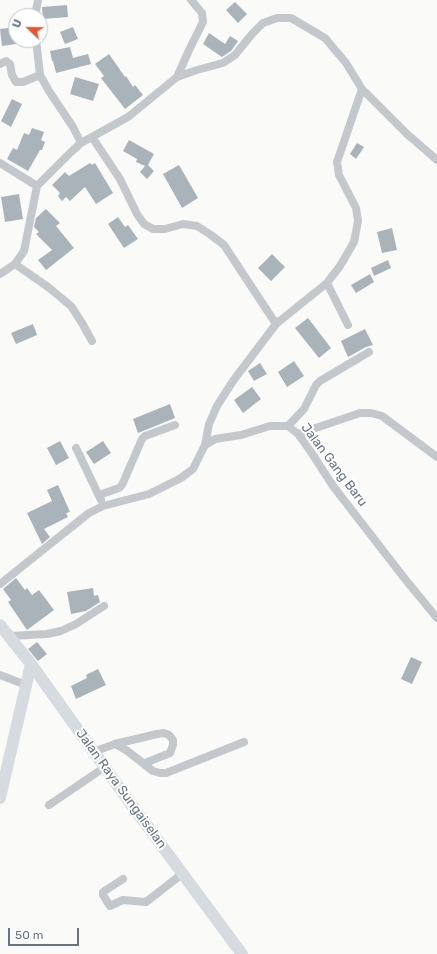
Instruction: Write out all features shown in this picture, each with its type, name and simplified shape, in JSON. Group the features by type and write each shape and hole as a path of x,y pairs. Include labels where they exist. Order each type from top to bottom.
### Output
{"main road":[{"name":"Jalan Raya Sungaiselan","path":"0,625 31,664 182,874 242,954"},
{"path":"0,798 31,664"}],"street":[{"path":"177,77 203,22 202,13 191,0"},
{"path":"0,274 15,264 24,251 37,186 65,158 82,143 128,117 177,77 223,63 235,56 252,34 263,23 277,18 291,18 325,38 346,63 362,89 407,134 437,160"},
{"path":"37,48 40,74 49,92 74,127 82,143"},
{"path":"0,64 6,61 10,64 12,75 16,82 23,82 40,74"},
{"path":"0,584 89,513 103,506 149,494 182,478 193,469 206,445 209,424 217,406 233,381 276,324 327,283 340,266 354,242 358,221 356,208 339,175 337,162 362,89"},
{"path":"92,137 120,179 136,214 144,224 153,229 165,229 183,224 197,226 211,234 224,245 276,324"},
{"path":"0,163 37,186"},
{"path":"15,264 48,287 71,306 92,342"},
{"path":"327,283 348,325"},
{"path":"288,426 304,409 316,385 320,381 369,352"},
{"path":"298,434 360,413 371,413 382,416 437,457"},
{"path":"99,496 119,488 122,485 142,439 145,436 175,425"},
{"name":"Jalan Gang Baru","path":"206,445 215,439 270,426 288,426 298,434 333,486 437,618"},
{"path":"76,448 103,506"},
{"path":"10,636 47,634 61,631 76,624 104,606"},
{"path":"0,675 26,685"},
{"path":"94,752 115,744 157,734 164,733 169,735 173,740 170,753 145,763"},
{"path":"115,744 145,763 154,771 166,773 244,742"},
{"path":"49,805 105,767"},
{"path":"123,879 103,892 103,895 110,906 123,900 146,902 182,874"}],"building":[{"path":"235,2 247,14 238,23 226,10"},
{"path":"67,5 68,17 48,19 48,8 42,7"},
{"path":"73,27 78,39 65,44 60,32"},
{"path":"8,28 8,45 2,46 0,29"},
{"path":"209,33 225,44 230,36 238,41 231,51 222,57 203,44"},
{"path":"70,47 73,58 88,54 91,64 56,73 50,51"},
{"path":"109,54 133,87 135,85 143,95 125,109 101,78 104,76 95,64"},
{"path":"75,77 99,84 93,101 70,94"},
{"path":"12,99 22,104 11,127 1,121"},
{"path":"32,128 44,132 41,140 45,142 42,150 40,150 28,171 7,159 13,148 17,150 24,133 29,135"},
{"path":"129,140 154,154 148,165 154,171 147,179 140,172 145,166 136,162 137,159 123,151"},
{"path":"357,143 364,147 356,159 350,154"},
{"path":"90,163 92,165 95,163 113,193 96,204 85,187 70,201 66,197 62,201 58,196 60,193 52,185 65,172 69,176"},
{"path":"179,165 198,198 182,208 163,174"},
{"path":"19,194 23,219 5,222 1,197"},
{"path":"46,209 60,223 56,226 74,248 46,270 38,260 52,250 36,234 39,232 34,227 36,218"},
{"path":"118,217 125,227 128,225 138,239 124,248 108,224"},
{"path":"392,228 397,250 382,253 377,232"},
{"path":"272,254 285,267 271,281 258,268"},
{"path":"388,260 391,268 374,276 371,268"},
{"path":"370,274 374,282 356,293 351,285"},
{"path":"308,318 331,348 319,358 295,328"},
{"path":"33,324 37,335 16,344 11,333"},
{"path":"365,329 373,345 366,347 348,357 341,341"},
{"path":"294,361 304,376 287,387 278,372"},
{"path":"260,363 267,374 254,381 248,371"},
{"path":"252,387 261,399 243,413 234,400"},
{"path":"170,404 175,418 138,433 133,419"},
{"path":"60,441 69,458 56,465 47,448"},
{"path":"103,441 111,453 94,464 86,452"},
{"path":"58,485 70,512 66,513 68,517 44,529 50,537 42,544 27,513 52,501 47,490"},
{"path":"16,578 25,590 27,588 32,595 39,590 54,610 27,630 8,602 11,600 3,589"},
{"path":"93,588 94,596 98,595 100,602 86,611 71,614 67,592"},
{"path":"37,642 47,654 38,661 28,649"},
{"path":"411,657 422,662 412,684 401,679"},
{"path":"98,669 106,685 76,699 71,686 87,678 86,675"}]}
